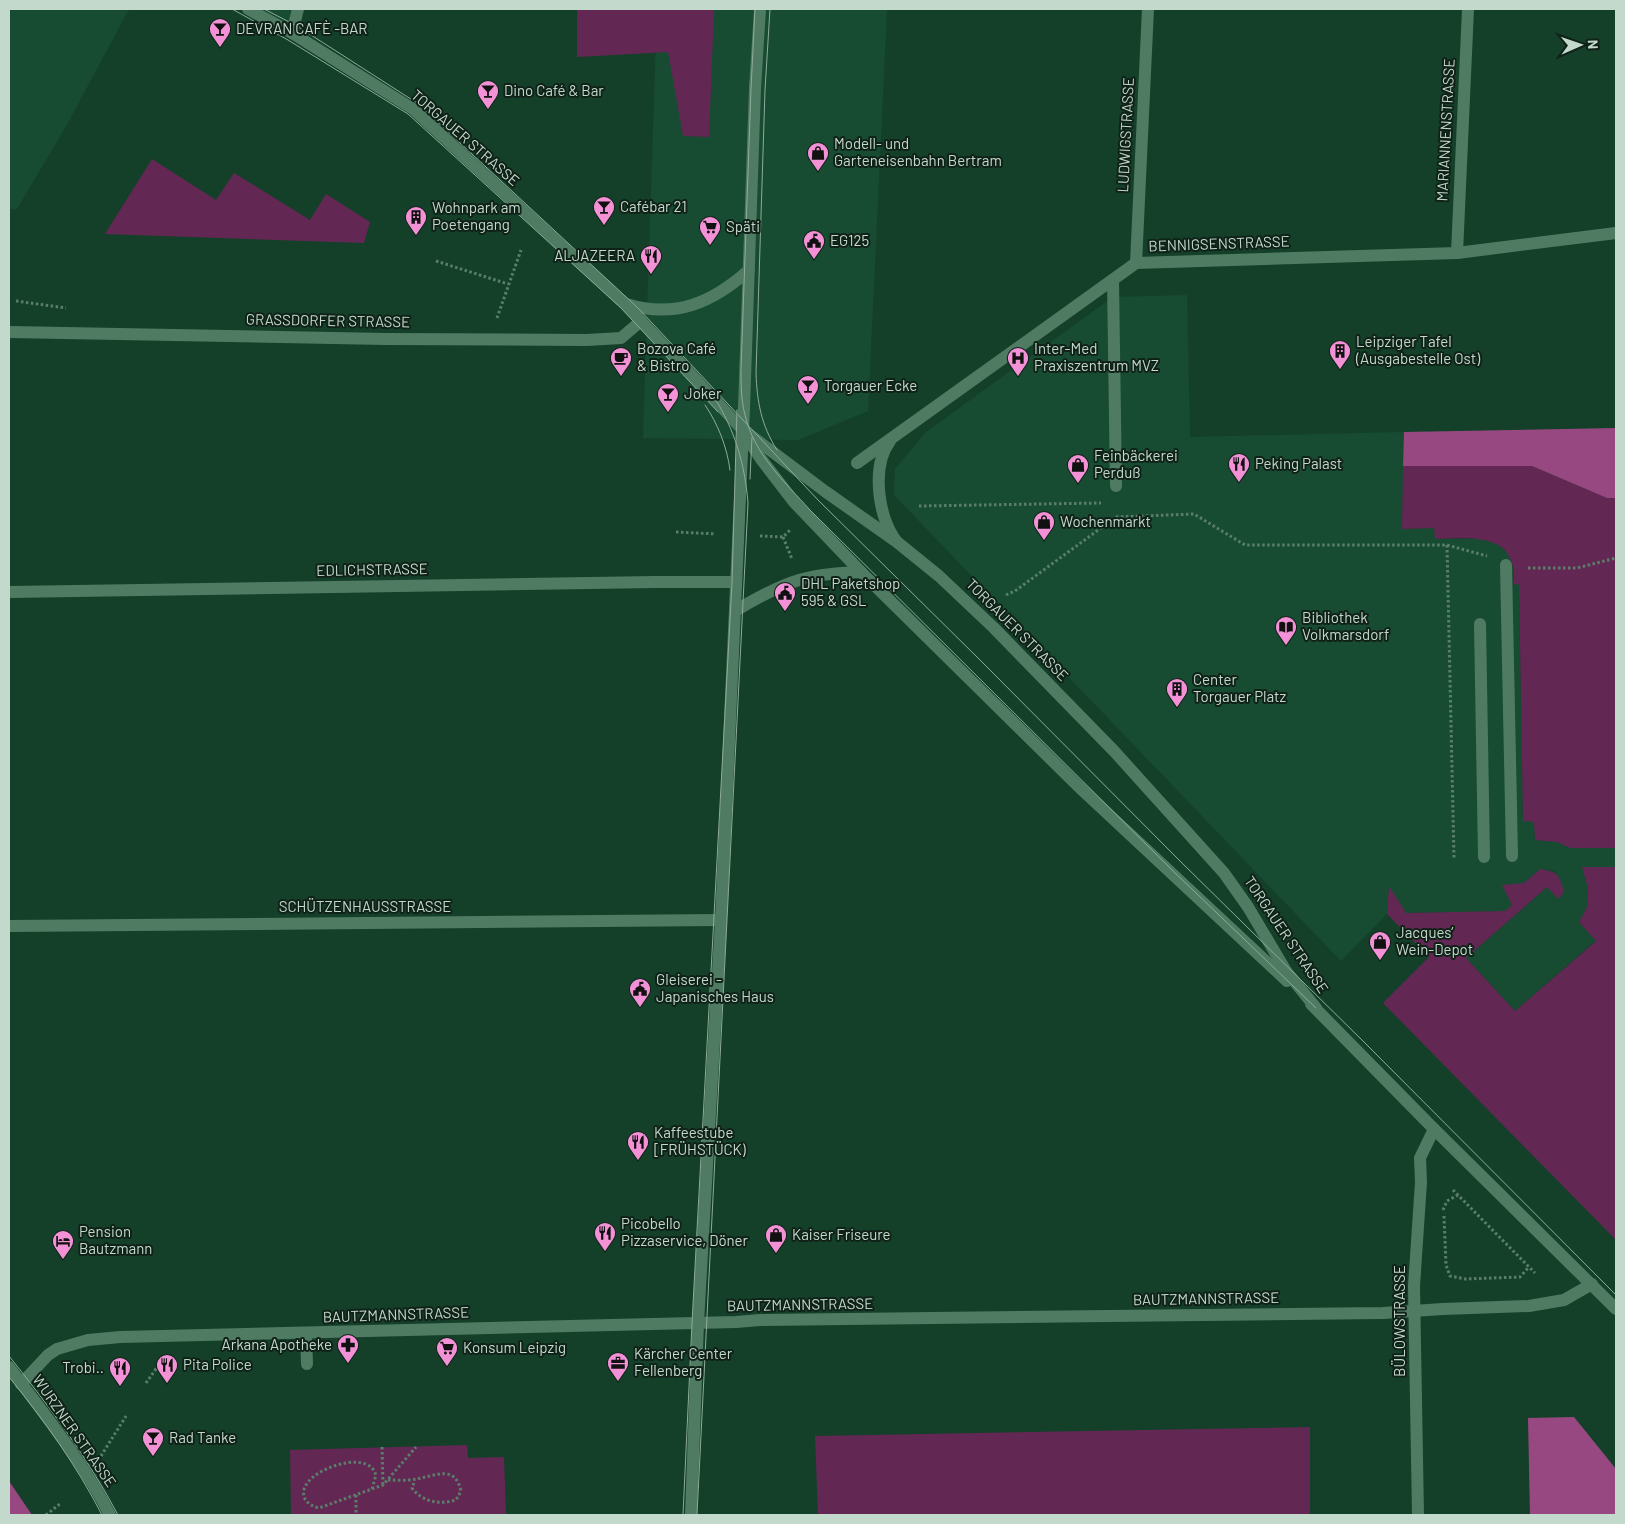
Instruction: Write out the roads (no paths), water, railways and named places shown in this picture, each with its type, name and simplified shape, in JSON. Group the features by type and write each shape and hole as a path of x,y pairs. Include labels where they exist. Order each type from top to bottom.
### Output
{"street":[{"name":"TORGAUER STRASSE","path":"248,9 292,33 413,109 625,304 742,429 897,542 939,576 983,617 1121,758 1224,873 1248,907 1286,971 1316,1008"},
{"path":"292,33 298,9"},
{"path":"691,1515 698,1323 721,920 755,88 760,9"},
{"name":"LUDWIGSTRASSE","path":"1136,263 1148,9"},
{"name":"MARIANNENSTRASSE","path":"1457,253 1468,9"},
{"name":"BENNIGSENSTRASSE","path":"857,463 1136,263 1457,253 1616,233"},
{"path":"625,304 638,308 662,310 672,310 694,305 730,287 749,270"},
{"path":"1113,280 1116,486"},
{"name":"GRASSDORFER STRASSE","path":"9,332 386,339 616,339 625,336 641,321"},
{"name":"TORGAUER STRASSE","path":"742,429 761,459 794,502 862,572 1084,792 1316,1008"},
{"path":"895,436 884,451 879,472 883,516 892,536 897,542"},
{"path":"1506,565 1512,856"},
{"path":"735,611 777,588 800,580 836,573 862,572"},
{"name":"EDLICHSTRASSE","path":"9,592 736,582"},
{"path":"1480,624 1484,857"},
{"name":"SCHÜTZENHAUSSTRASSE","path":"9,926 721,920"},
{"path":"1316,1008 1434,1129 1616,1309"},
{"name":"BÜLOWSTRASSE","path":"1418,1515 1414,1286 1421,1182 1420,1158 1434,1129"},
{"name":"BAUTZMANNSTRASSE","path":"21,1384 48,1355 57,1349 88,1340 120,1337 760,1320 1383,1313 1414,1310 1529,1306 1564,1300 1592,1284"},
{"path":"306,1333 307,1364"},
{"name":"WURZNER STRASSE","path":"9,1367 67,1444 110,1515"}],"tram line":[{"path":"232,9 288,40 408,114 621,308 718,412"},
{"path":"264,9 297,26 417,103 638,308 818,500 1616,1295"},
{"path":"755,9 741,369 741,392 744,409 749,429 755,442 771,466 810,510 1172,870 1316,1008"},
{"path":"770,9 765,90 756,373 761,413 767,431 777,450"},
{"path":"697,1515 748,503 738,448 728,422 714,397"},
{"path":"705,405 721,436 730,470"},
{"path":"683,1515 732,583 737,410"},
{"path":"750,479 752,437"},
{"path":"9,1356 67,1433 94,1473 118,1515"},
{"path":"9,1377 59,1444 82,1479 102,1515"}],"place":[{"name":"DEVRAN CAFÈ -BAR","path":"220,48"},
{"name":"Dino Café & Bar","path":"488,110"},
{"name":"Modell- und Garteneisenbahn Bertram","path":"818,172"},
{"name":"Cafébar 21","path":"604,226"},
{"name":"Wohnpark am Poetengang","path":"416,236"},
{"name":"Späti","path":"710,246"},
{"name":"EG125","path":"814,260"},
{"name":"ALJAZEERA","path":"651,275"},
{"name":"Leipziger Tafel (Ausgabestelle Ost)","path":"1340,370"},
{"name":"Bozova Café & Bistro","path":"621,377"},
{"name":"Inter-Med Praxiszentrum MVZ","path":"1018,377"},
{"name":"Torgauer Ecke","path":"808,405"},
{"name":"Joker","path":"668,413"},
{"name":"Peking Palast","path":"1239,483"},
{"name":"Feinbäckerei Perduß","path":"1078,484"},
{"name":"Wochenmarkt","path":"1044,541"},
{"name":"DHL Paketshop 595 & GSL","path":"785,612"},
{"name":"Bibliothek Volkmarsdorf","path":"1286,646"},
{"name":"Center Torgauer Platz","path":"1177,708"},
{"name":"Jacques’ Wein-Depot","path":"1380,961"},
{"name":"Gleiserei - Japanisches Haus","path":"640,1008"},
{"name":"Kaffeestube [FRÜHSTÜCK)","path":"638,1161"},
{"name":"Picobello Pizzaservice, Döner","path":"605,1252"},
{"name":"Kaiser Friseure","path":"776,1254"},
{"name":"Pension Bautzmann","path":"63,1260"},
{"name":"Arkana Apotheke","path":"348,1364"},
{"name":"Konsum Leipzig","path":"447,1367"},
{"name":"Kärcher Center Fellenberg","path":"618,1382"},
{"name":"Pita Police","path":"167,1384"},
{"name":"Trobi..","path":"120,1387"},
{"name":"Rad Tanke","path":"153,1457"}]}
